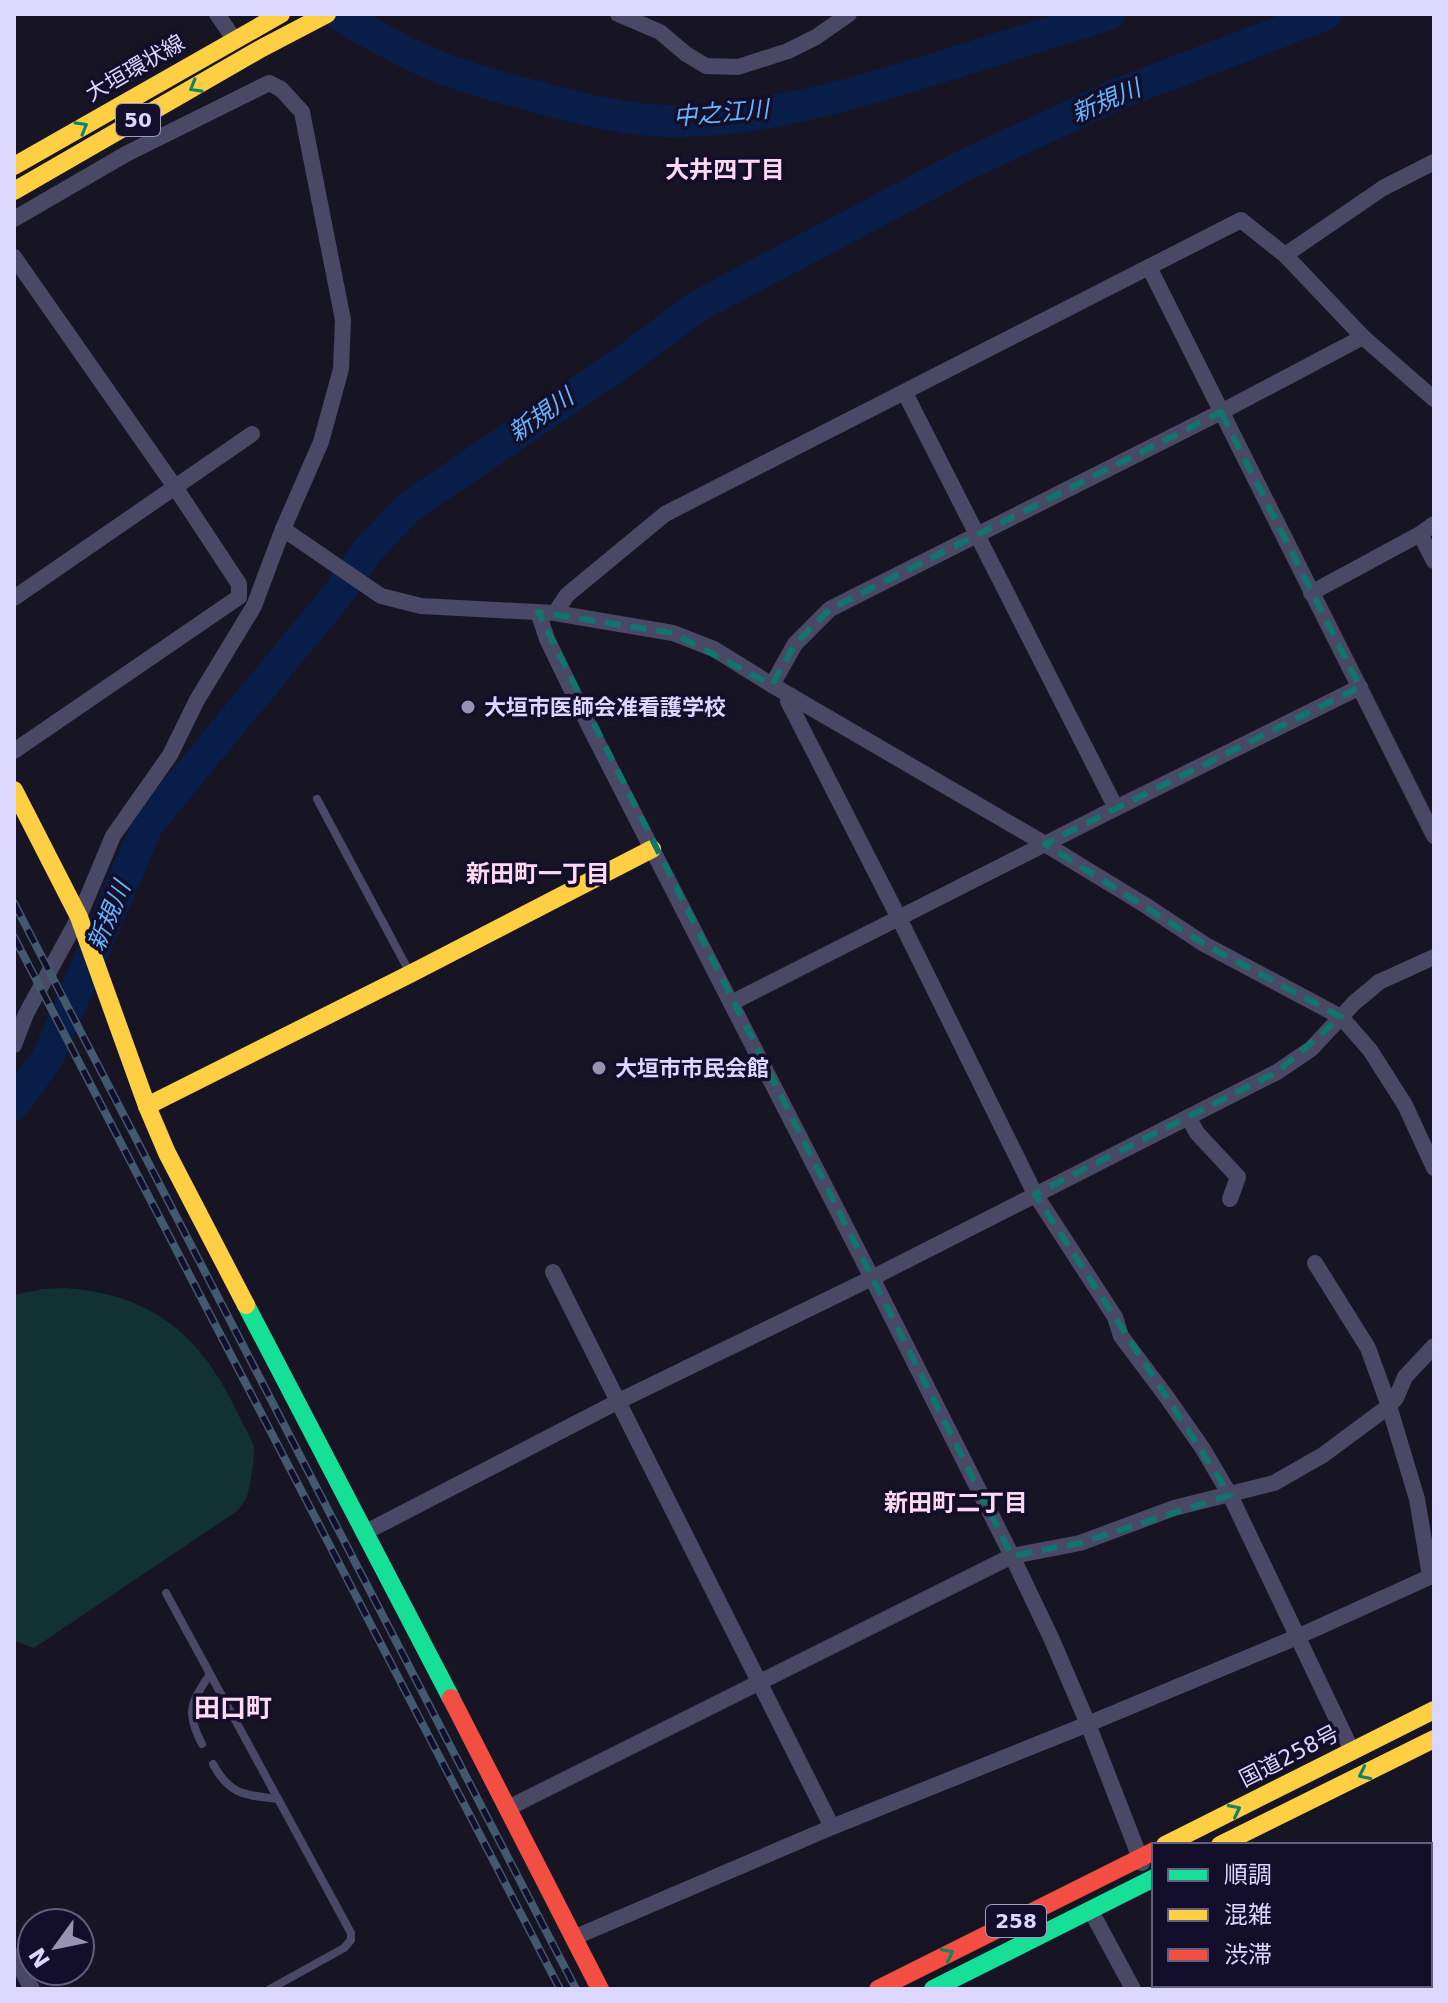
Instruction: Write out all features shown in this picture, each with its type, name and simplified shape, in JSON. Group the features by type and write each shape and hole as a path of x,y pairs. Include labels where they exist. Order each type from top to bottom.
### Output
{"main road":[{"name":"大垣環状線","path":"14,166 281,14"},
{"name":"50","path":"14,191 262,48 327,14"},
{"path":"14,790 79,917 167,1153 600,1989"},
{"path":"147,1106 652,849"},
{"name":"国道258号","path":"1169,1843 1434,1710"},
{"path":"1224,1843 1434,1739"},
{"name":"258","path":"878,1989 1147,1854"},
{"name":"258","path":"933,1989 1152,1878"}],"street":[{"path":"217,14 241,35"},
{"path":"618,14 660,32 706,66 738,67 788,51 816,37 849,14"},
{"path":"14,219 126,154 269,83 281,89 302,112 343,320 341,369 321,442 254,606 197,700 170,755 113,836 79,917 20,1019 14,1045"},
{"path":"1285,255 1383,188 1434,162"},
{"path":"555,613 567,595 665,514 1241,220 1285,255 1363,337 1434,399"},
{"path":"14,257 20,278 175,487 239,584 239,597"},
{"path":"1149,267 1434,836"},
{"path":"772,685 795,644 830,609 1363,337"},
{"path":"905,393 1116,808"},
{"path":"14,598 252,434"},
{"path":"283,529 381,596 421,606 555,613 673,633 714,649 1045,844 1204,944 1341,1017 1370,1050 1405,1105 1434,1168"},
{"path":"1311,593 1427,529 1434,561"},
{"path":"239,597 254,606"},
{"path":"14,751 239,597"},
{"path":"538,612 547,639 652,849 1012,1556 1147,1854 1152,1878"},
{"path":"731,1003 1360,687"},
{"path":"790,695 788,701 1035,1194 1115,1317 1121,1336 1203,1449 1230,1495 1352,1751"},
{"path":"364,1533 617,1402 872,1278 1277,1072 1311,1049 1354,1003 1379,982 1434,957"},
{"path":"1188,1117 1197,1133 1238,1177 1230,1199"},
{"path":"573,1938 832,1827 1297,1637 1432,1575 1417,1499 1368,1348 1315,1263"},
{"path":"553,1272 832,1827"},
{"path":"508,1808 1012,1556 1080,1543 1174,1508 1274,1483 1323,1455 1389,1406 1405,1377 1434,1346"},
{"path":"1091,1911 1133,1989"},
{"path":"14,1956 32,1989"}],"lane":[{"path":"317,799 410,974"},
{"path":"166,1593 351,1933 351,1940 344,1948 270,1989"},
{"path":"202,1744 191,1708 210,1674"},
{"path":"213,1764 217,1772 242,1795 278,1799"}],"highlighted area":[{"path":"1221,412 1360,687 1045,844 1204,944 1341,1017 1277,1072 1035,1194 1230,1495 1080,1543 1012,1556 538,612 673,633 772,685 795,644 830,609"}],"green space":[{"path":"65,1288 124,1299 149,1310 191,1341 224,1386 251,1440 254,1457 248,1492 237,1511 34,1648 14,1641 14,1295"}],"waterway":[{"name":"中之江川","path":"338,14 417,58 476,80 605,113 671,121 754,115 819,102 1109,14"},
{"name":"新規川","path":"14,1104 48,1057 148,824 337,595 367,551 410,506 620,364 698,306 963,166 1116,95 1326,14"}],"railway":[{"path":"14,903 576,1989"},
{"path":"14,937 560,1989"}],"traffic: fast":[{"path":"246,1305 451,1698"},
{"path":"933,1989 1152,1879"}],"traffic: slow":[{"path":"14,166 281,14"},
{"path":"14,191 262,48 327,14"},
{"path":"14,790 79,917 167,1153 246,1305"},
{"path":"147,1106 652,849"},
{"path":"1169,1843 1434,1710"},
{"path":"1224,1843 1434,1739"}],"traffic: jam":[{"path":"451,1698 600,1989"},
{"path":"878,1989 1152,1852"}],"place":[{"name":"大垣市医師会准看護学校","path":"468,707"},
{"name":"大垣市市民会館","path":"599,1068"}],"district":[{"name":"大井四丁目","path":"725,170"},
{"name":"新田町一丁目","path":"538,874"},
{"name":"新田町二丁目","path":"956,1503"},
{"name":"田口町","path":"233,1708"}]}
